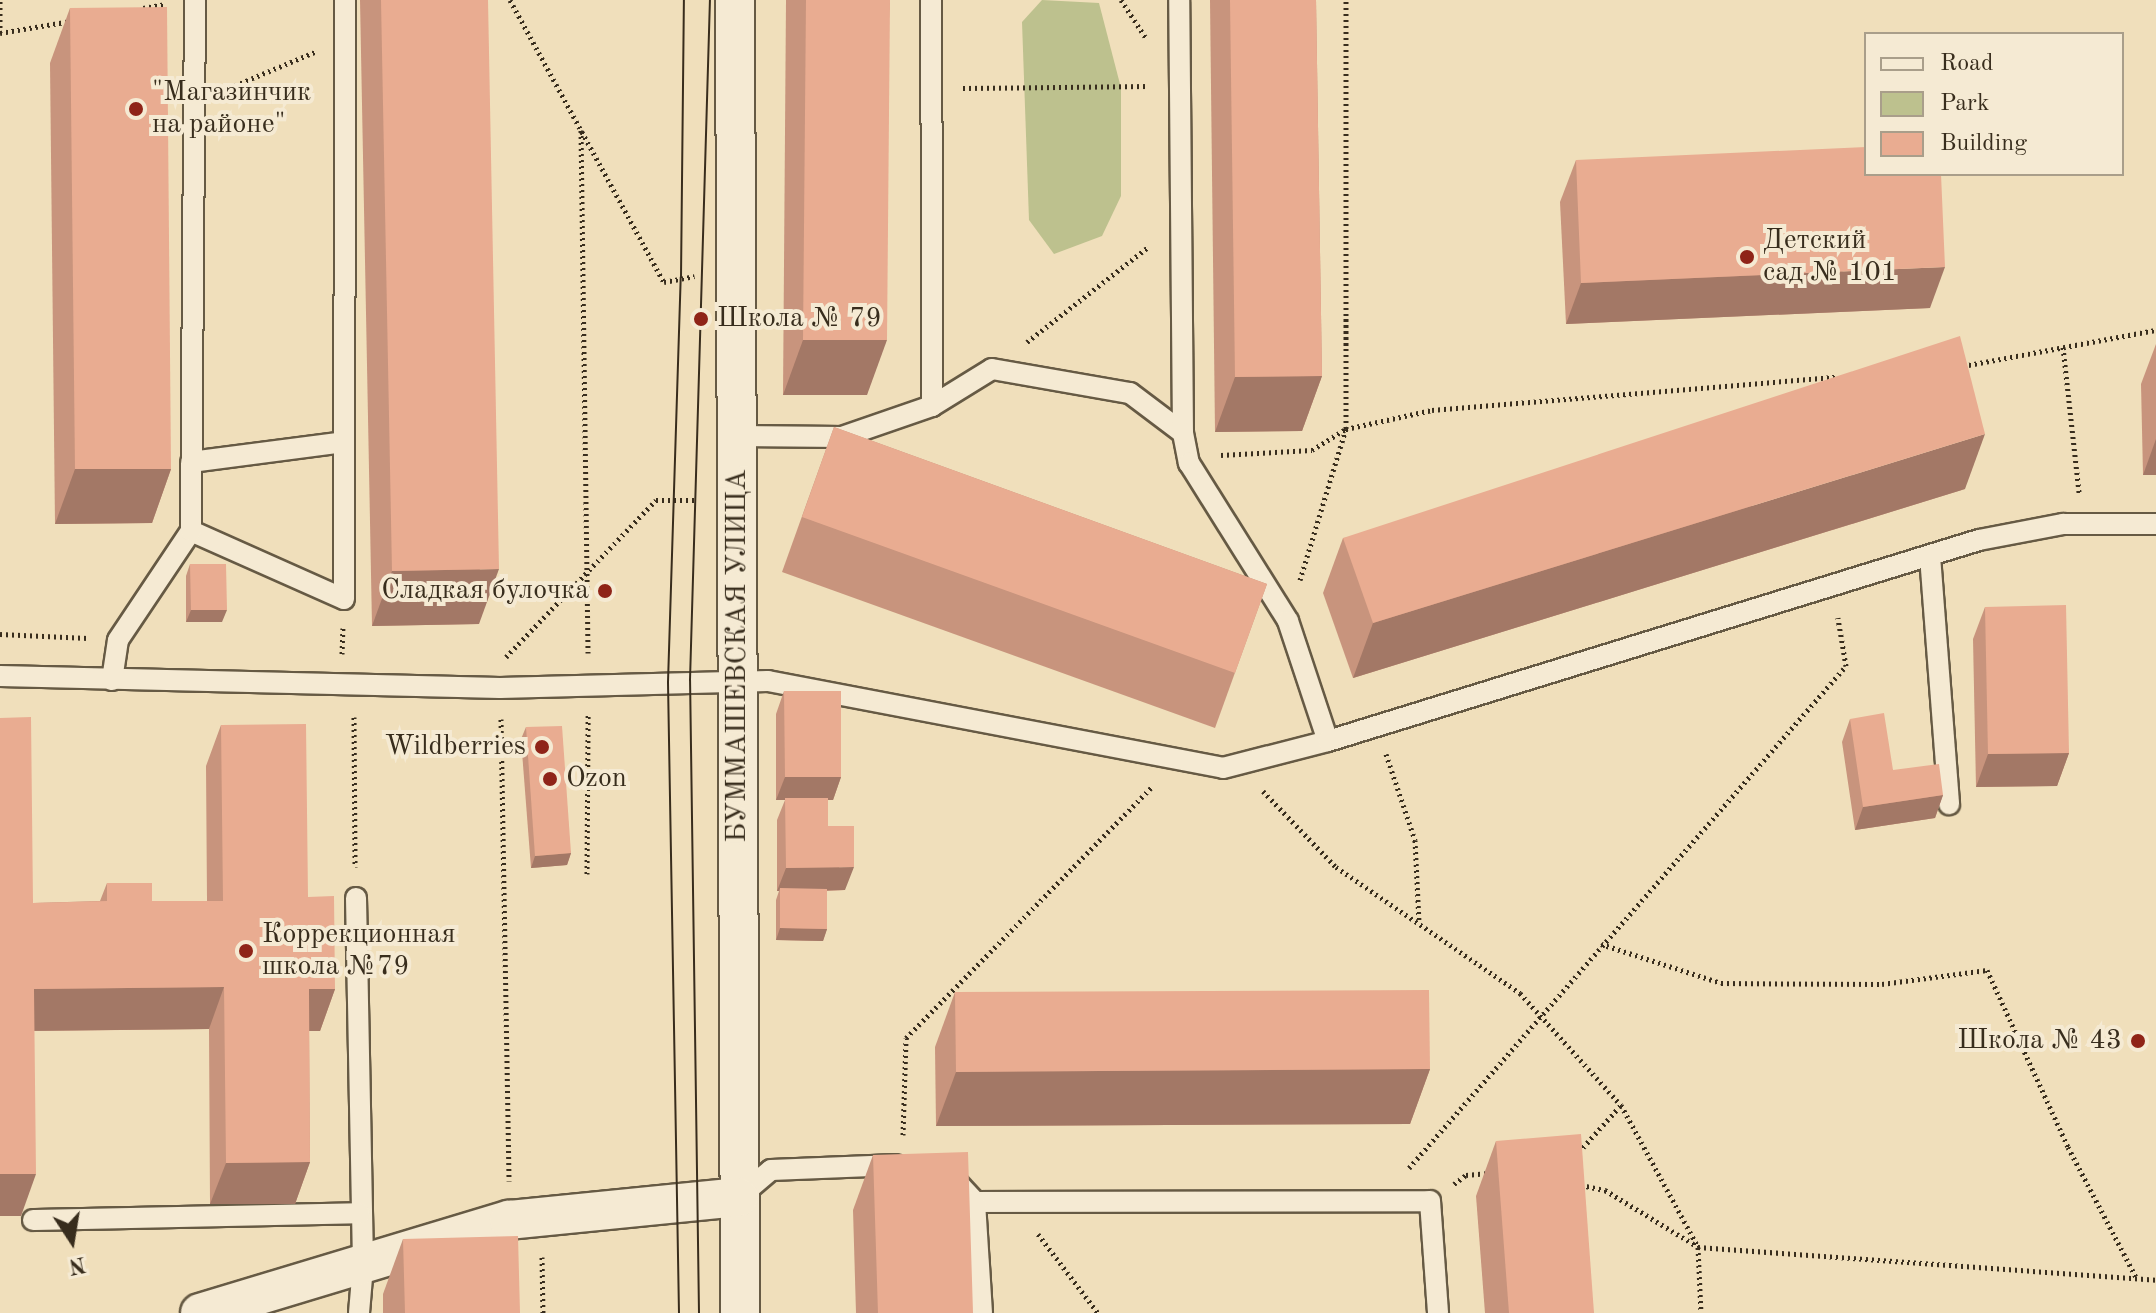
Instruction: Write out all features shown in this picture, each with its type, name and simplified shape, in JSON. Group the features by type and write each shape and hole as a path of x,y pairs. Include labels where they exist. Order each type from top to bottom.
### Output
{"street":[{"name":"БУММАШЕВСКАЯ УЛИЦА","path":"735,0 740,680 740,1313"},
{"path":"200,1313 509,1220 739,1197"}],"lane":[{"path":"112,680 118,640 191,531 195,0"},
{"path":"191,531 344,599 345,0"},
{"path":"931,0 932,406"},
{"path":"1179,0 1183,433 1189,463 1288,621 1328,741"},
{"path":"737,436 842,437 932,406 992,369 1130,393 1183,433"},
{"path":"191,462 344,442"},
{"path":"0,676 500,688 768,681 1223,768 1377,727 1979,540 2082,524 2156,524"},
{"path":"1930,556 1949,804"},
{"path":"355,1311 363,1266 356,898"},
{"path":"940,1164 975,1202 982,1313"},
{"path":"739,1197 771,1170 908,1165"},
{"path":"975,1202 1430,1201 1438,1313"},
{"path":"33,1220 360,1213"}],"path":[{"path":"0,0 0,33 78,19"},
{"path":"510,0 664,282 702,275"},
{"path":"1288,621 1346,429 1346,0"},
{"path":"139,8 170,3"},
{"path":"194,103 345,40"},
{"path":"931,88 1178,86"},
{"path":"581,130 588,569 587,874"},
{"path":"992,369 1180,221"},
{"path":"1958,367 2156,330"},
{"path":"2063,347 2082,524"},
{"path":"1183,433 1215,456 1312,450 1346,429 1432,410 1850,376"},
{"path":"509,1220 500,688 507,653 656,500 705,500"},
{"path":"1382,1201 1539,1014 1846,666 1833,586"},
{"path":"353,685 356,898"},
{"path":"1377,727 1415,840 1419,924"},
{"path":"908,1165 906,1038 1179,760"},
{"path":"1237,765 1336,867 1520,993 1621,1105 1698,1247 1701,1313"},
{"path":"1601,944 1721,983 1882,984 1987,970 2068,1147 2137,1279"},
{"path":"1573,1157 1621,1105"},
{"path":"1430,1201 1466,1175 1493,1173"},
{"path":"1567,1182 1605,1190 1698,1247 2156,1280"},
{"path":"1014,1202 1098,1313"}],"green space":[{"path":"1042,0 1099,3 1121,88 1121,196 1102,236 1054,254 1029,220 1022,22"}],"building":[{"path":"381,0 488,0 499,569 392,571"},
{"path":"806,0 890,0 887,340 803,340"},
{"path":"1230,0 1316,0 1322,376 1235,377"},
{"path":"167,7 171,469 75,469 70,8"},
{"path":"1864,147 1864,176 1941,176 1945,267 1581,283 1576,160"},
{"path":"1960,336 1985,434 1373,623 1343,538"},
{"path":"834,427 1267,584 1235,673 802,517"},
{"path":"190,564 226,564 227,610 191,610"},
{"path":"2066,605 2069,753 1988,754 1985,607"},
{"path":"784,691 841,691 841,777 785,777"},
{"path":"1884,713 1893,770 1939,764 1943,795 1863,807 1850,719"},
{"path":"31,717 33,903 107,901 107,883 152,883 152,901 223,901 221,725 306,724 308,897 334,896 335,989 309,989 310,1162 226,1163 224,987 34,989 36,1174 0,1174 0,718"},
{"path":"562,726 571,853 535,856 526,727"},
{"path":"785,798 828,798 828,826 854,826 854,867 786,868"},
{"path":"780,888 827,889 827,929 780,928"},
{"path":"1429,990 1430,1069 956,1072 955,992"},
{"path":"1581,1134 1594,1313 1509,1313 1496,1141"},
{"path":"968,1152 973,1313 878,1313 873,1155"},
{"path":"518,1236 520,1313 405,1313 403,1239"}],"tram line":[{"path":"679,1313 668,682 681,277 684,0"},
{"path":"699,1313 690,680 710,0"}],"place":[{"name":"\"Магазинчик на районе\"","path":"136,109"},
{"name":"Детский сад № 101","path":"1747,257"},
{"name":"Школа № 79","path":"701,319"},
{"name":"Сладкая булочка","path":"605,591"},
{"name":"Wildberries","path":"542,747"},
{"name":"Ozon","path":"550,779"},
{"name":"Коррекционная школа №79","path":"246,951"},
{"name":"Школа № 43","path":"2138,1041"}]}
